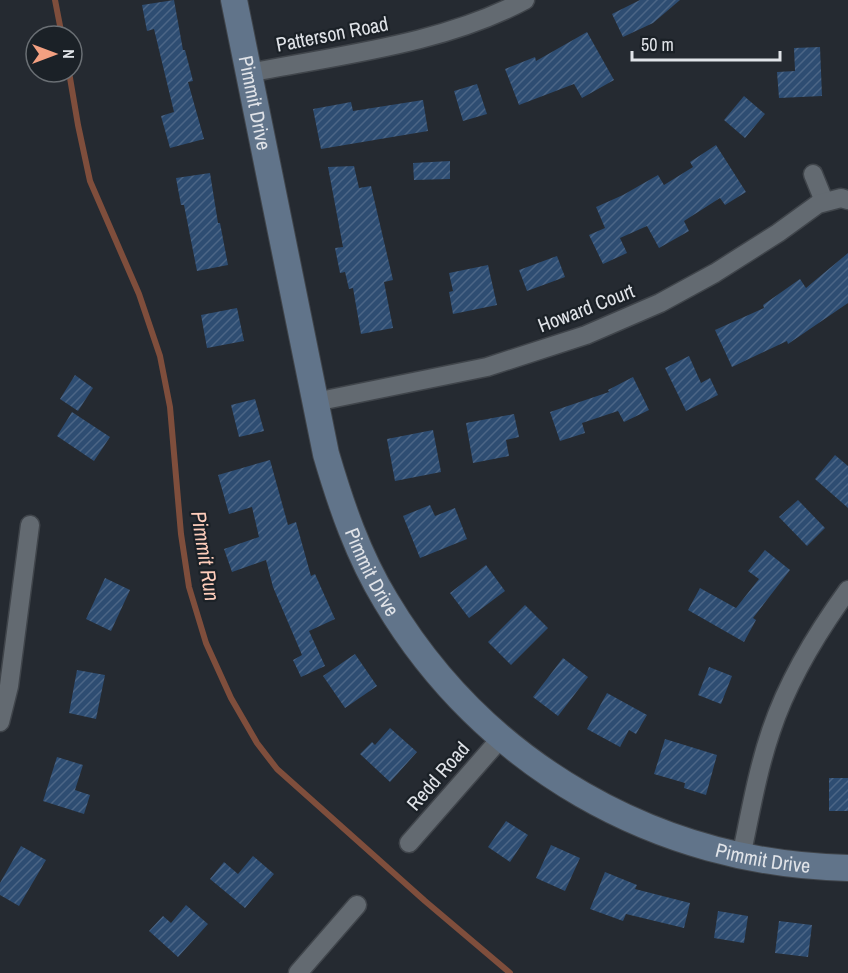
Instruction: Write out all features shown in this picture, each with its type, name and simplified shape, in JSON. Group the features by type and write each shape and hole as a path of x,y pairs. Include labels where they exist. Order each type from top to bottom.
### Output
{"street":[{"name":"Pimmit Drive","path":"234,0 326,454 362,557 403,628 433,669 501,738 547,774 596,804 671,837 741,857 783,864 848,868"},
{"name":"Patterson Road","path":"249,73 392,45 468,24 525,0"},
{"path":"813,174 824,201 841,198 848,200"},
{"name":"Howard Court","path":"315,402 487,367 586,335 660,303 715,273 824,201"},
{"path":"0,722 9,686 30,525"},
{"path":"741,857 771,732 783,700 818,633 848,590"},
{"name":"Redd Road","path":"409,843 501,738"},
{"path":"298,973 357,905"}],"building":[{"path":"174,0 183,50 185,50 193,81 188,82 204,139 170,148 161,116 174,112 154,29 147,31 142,5"},
{"path":"640,0 680,0 653,23 623,37 612,14"},
{"path":"587,32 614,80 582,98 574,84 519,105 505,69 535,57 536,61"},
{"path":"820,47 822,96 779,98 777,72 795,71 794,48"},
{"path":"477,84 487,114 463,121 454,91"},
{"path":"744,96 765,114 745,138 724,120"},
{"path":"423,100 428,131 321,149 313,109 351,102 353,111"},
{"path":"716,145 746,192 725,205 720,198 684,221 689,231 659,248 647,226 620,238 627,253 603,264 589,235 605,228 596,207 658,175 664,185 693,167 690,162"},
{"path":"450,161 450,179 414,180 413,163"},
{"path":"354,166 359,188 371,186 393,280 384,282 393,328 361,334 353,288 349,289 345,272 340,273 335,248 343,247 328,167"},
{"path":"210,173 228,265 197,271 184,205 181,205 176,178"},
{"path":"848,253 848,303 788,344 787,341 732,367 715,330 764,308 763,305 800,279 806,288"},
{"path":"557,256 565,277 527,291 519,270"},
{"path":"488,265 497,305 453,314 449,292 453,291 449,273"},
{"path":"237,308 244,341 207,348 201,315"},
{"path":"689,356 701,383 710,378 718,395 686,411 665,368"},
{"path":"75,375 93,388 78,411 60,399"},
{"path":"633,377 649,410 624,422 618,411 582,423 585,433 560,441 550,412 609,392 608,390"},
{"path":"255,399 264,431 239,437 231,405"},
{"path":"72,412 110,437 94,461 57,436"},
{"path":"514,414 519,437 506,440 509,456 473,463 466,423"},
{"path":"433,430 441,472 395,481 387,439"},
{"path":"835,455 848,466 848,508 815,479"},
{"path":"270,460 288,525 296,522 311,576 315,574 335,619 309,631 325,666 301,677 293,660 302,655 273,587 266,560 232,572 224,549 259,537 252,507 229,514 218,475"},
{"path":"798,500 825,528 807,546 779,517"},
{"path":"430,505 435,516 455,508 467,539 420,558 403,516"},
{"path":"765,550 790,570 753,618 756,620 744,642 688,610 700,588 736,608 759,579 748,571"},
{"path":"486,565 505,591 469,618 450,593"},
{"path":"105,578 130,590 111,631 86,619"},
{"path":"525,605 548,628 511,665 488,642"},
{"path":"355,654 377,686 345,708 323,676"},
{"path":"563,658 588,677 558,716 533,697"},
{"path":"709,667 732,676 721,704 698,695"},
{"path":"77,670 105,675 96,719 69,713"},
{"path":"607,693 647,715 636,734 629,730 620,747 587,729"},
{"path":"390,728 417,752 390,782 360,754 372,742 375,745"},
{"path":"665,739 717,755 706,795 684,788 685,783 654,774"},
{"path":"57,757 83,765 75,790 90,795 84,814 43,801"},
{"path":"829,778 848,778 848,811 829,811"},
{"path":"506,821 528,835 510,862 488,847"},
{"path":"551,845 580,858 565,891 536,878"},
{"path":"21,846 46,860 19,906 0,895 0,883"},
{"path":"253,856 274,874 245,908 210,879 224,862 238,874"},
{"path":"605,872 637,885 635,889 690,903 684,928 626,914 623,921 590,909"},
{"path":"186,905 208,924 178,957 149,931 163,916 171,923"},
{"path":"718,911 748,916 744,943 714,938"},
{"path":"779,921 812,925 808,957 775,953"}],"waterway":[{"name":"Pimmit Run","path":"55,0 60,24"},
{"name":"Pimmit Run","path":"71,84 90,181 139,294 160,356 170,407 181,534 189,587 206,643 231,698 257,743 277,769 425,901 510,973"}]}
